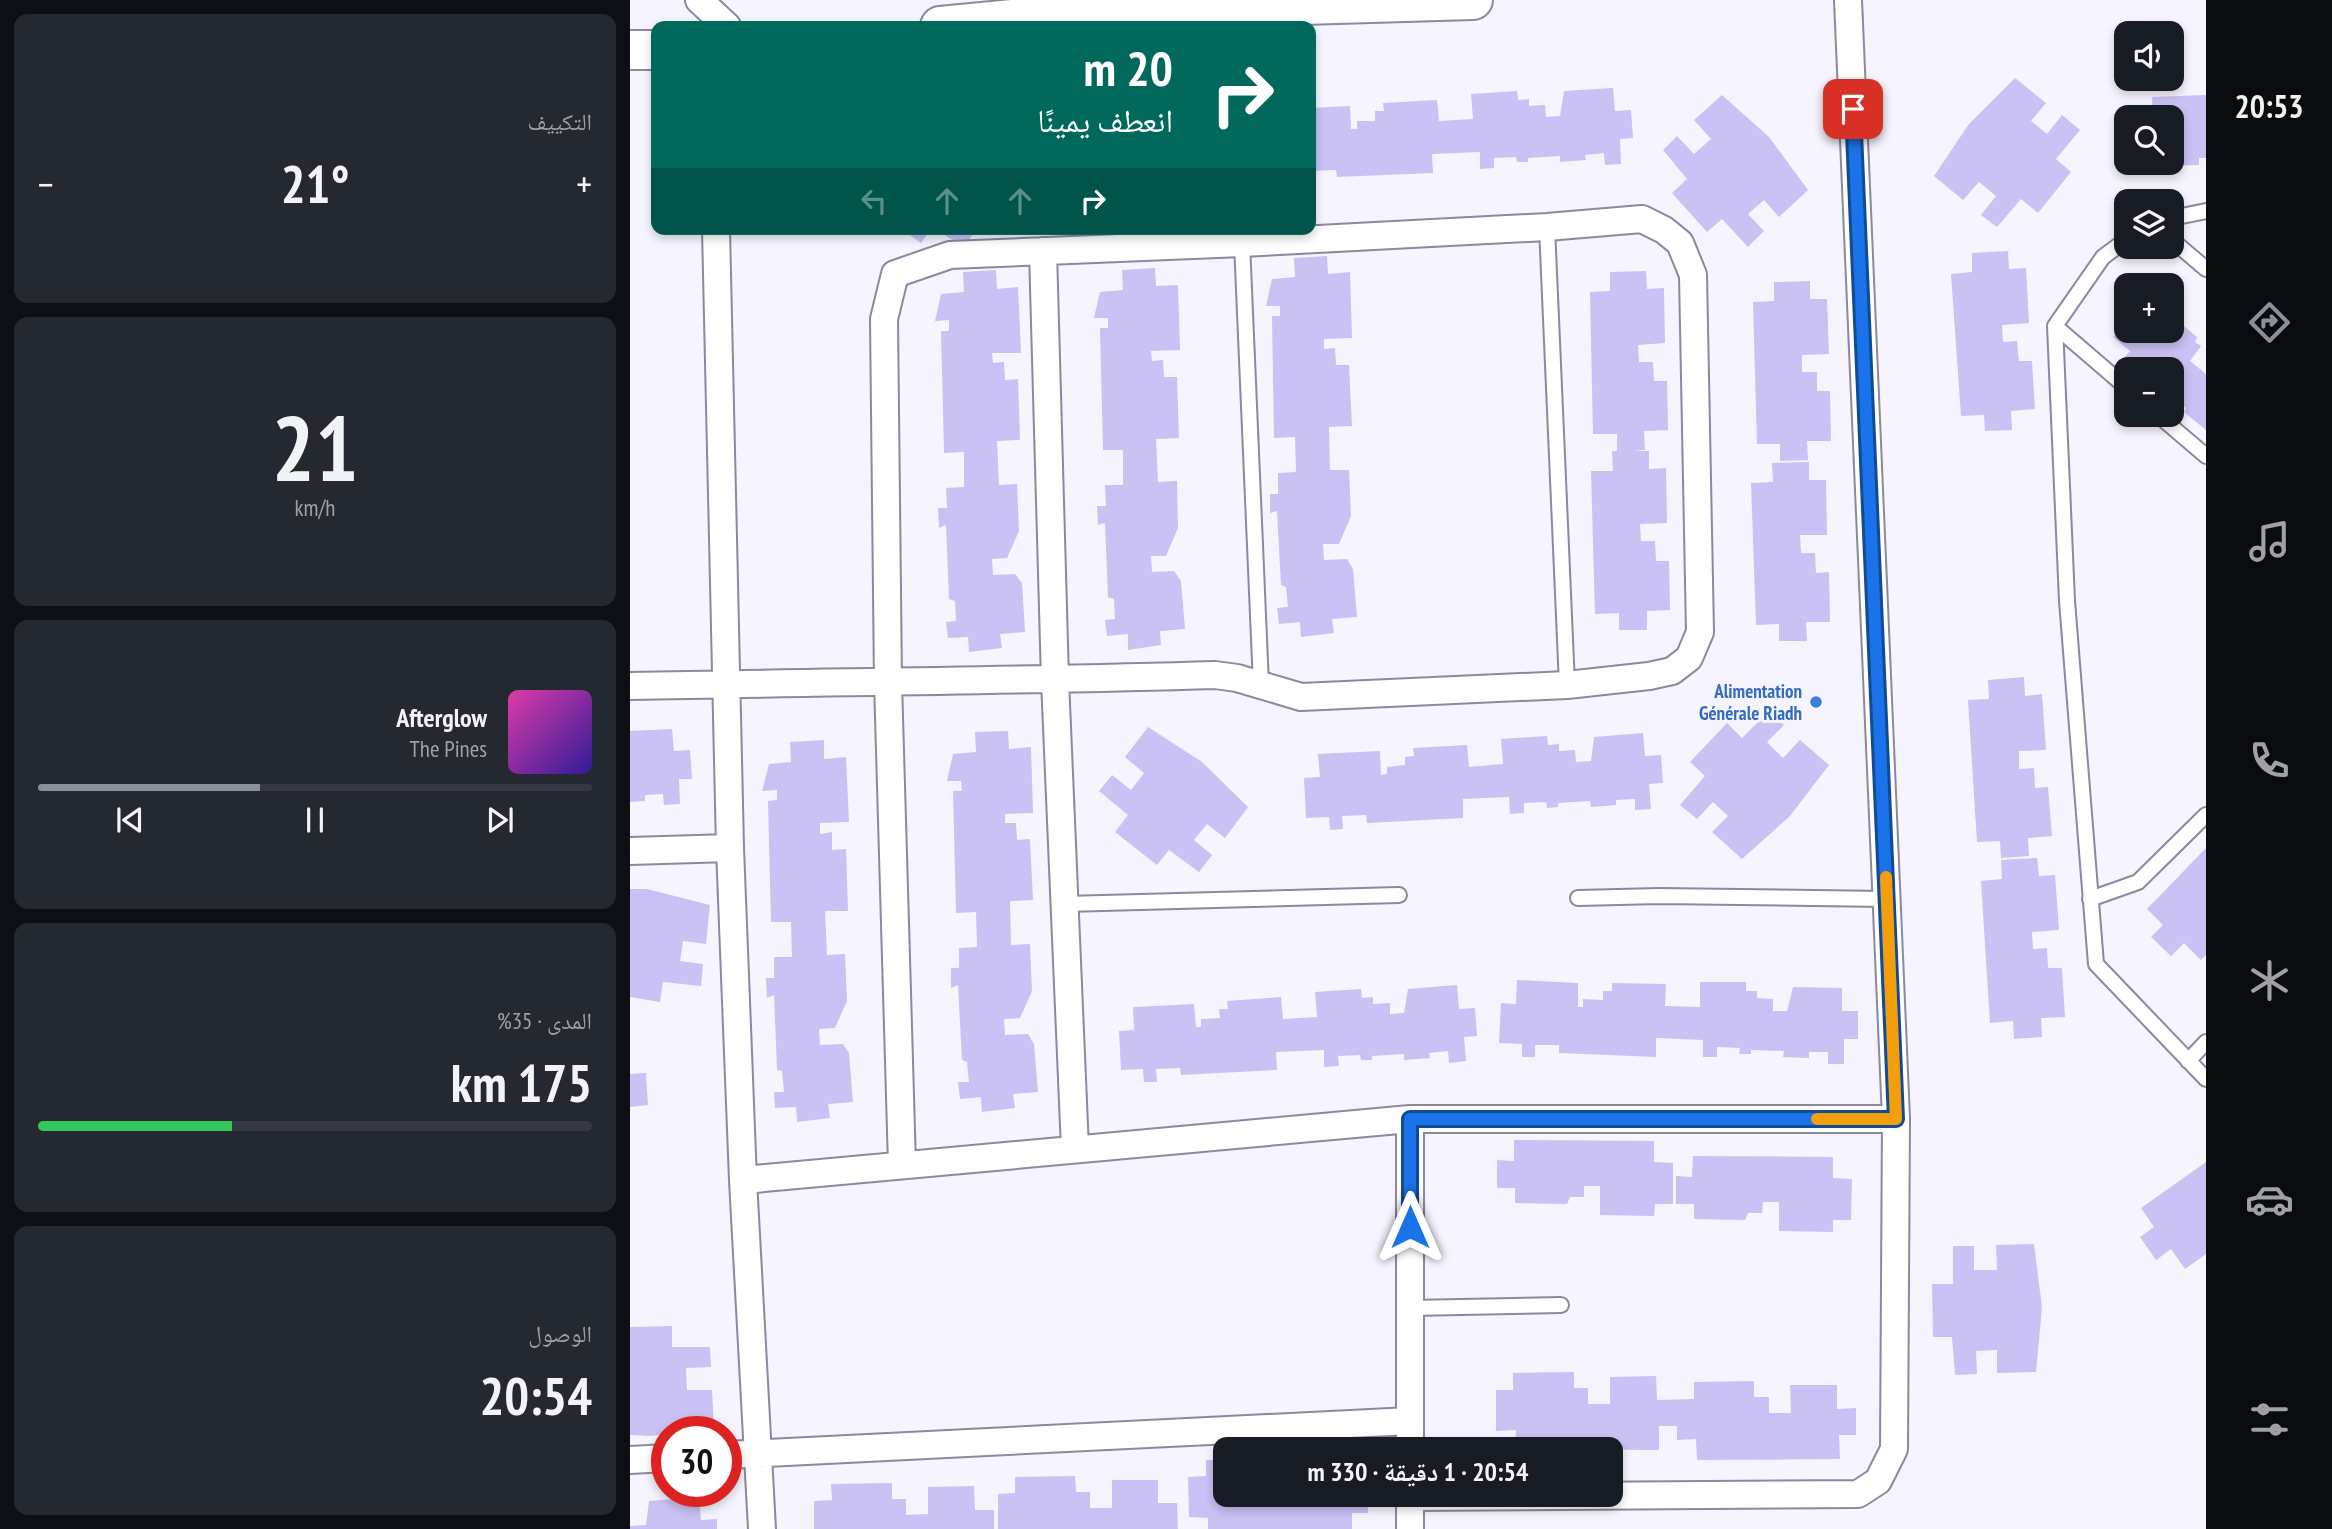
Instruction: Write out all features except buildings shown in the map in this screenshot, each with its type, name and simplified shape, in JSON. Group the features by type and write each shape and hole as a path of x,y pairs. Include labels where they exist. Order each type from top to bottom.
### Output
{"street":[{"path":"699,0 722,21"},
{"path":"970,21 1048,8 1095,11 1473,0"},
{"path":"1623,1495 1858,1494 1878,1481 1895,1449 1896,1119 1848,0"},
{"path":"630,50 651,50"},
{"path":"630,685 728,684 888,682 1055,680 1215,675 1237,678 1301,697 1567,685 1672,671 1689,658 1700,632 1693,275 1681,243 1664,230 1642,219 1547,227 1241,243 950,255 895,274 884,319 888,682 902,1165"},
{"path":"716,235 730,848 743,1180 762,1529"},
{"path":"1043,251 1055,680 1075,1149"},
{"path":"630,852 730,848"},
{"path":"743,1180 1410,1119 1896,1119"},
{"path":"1410,1119 1410,1437"},
{"path":"742,1454 1410,1421"},
{"path":"630,1460 651,1459"},
{"path":"1410,1507 1410,1529"}],"lane":[{"path":"2184,216 2206,211"},
{"path":"1547,227 1567,685"},
{"path":"1241,243 1261,685"},
{"path":"2114,249 2103,257 2055,326 2067,601 2096,964 2206,1079"},
{"path":"2184,250 2206,269"},
{"path":"2055,326 2114,377"},
{"path":"2172,427 2206,456"},
{"path":"2090,899 2138,882 2206,815"},
{"path":"1065,904 1399,895"},
{"path":"1578,898 1659,896 1886,899"},
{"path":"2188,1060 2206,1042"},
{"path":"1410,1308 1561,1305"}],"slow traffic":[{"path":"1817,1119 1896,1119 1886,877"}],"place":[{"name":"Alimentation Générale Riadh","path":"1816,702"}],"route":[{"path":"1410,1227 1410,1119 1896,1119 1853,109"}]}
